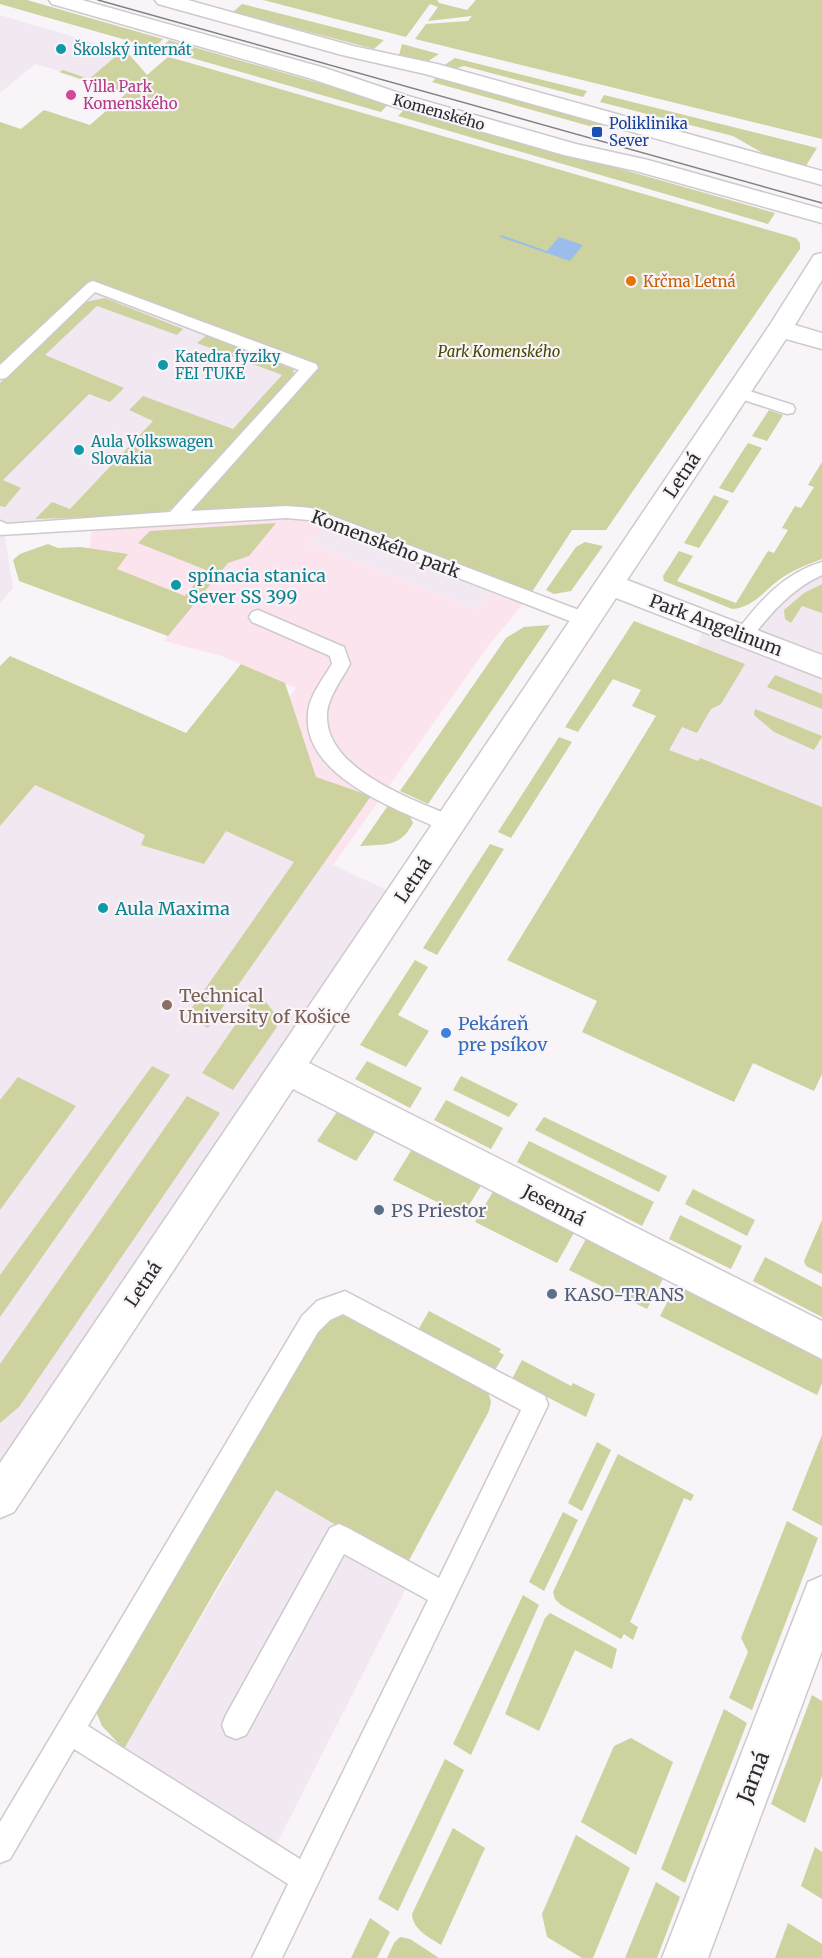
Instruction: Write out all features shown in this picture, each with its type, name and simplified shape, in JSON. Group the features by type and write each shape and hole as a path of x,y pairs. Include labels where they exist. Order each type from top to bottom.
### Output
{"street":[{"name":"Komenského","path":"59,0 306,70 400,101 573,150 640,165 822,216"},
{"path":"165,0 349,51 429,69 822,178"},
{"name":"Letná","path":"0,1497 780,329 822,260"},
{"path":"780,329 822,341"},
{"name":"Park Angelinum","path":"609,584 822,667"},
{"name":"Jesenná","path":"287,1069 822,1341"},
{"name":"Jarná","path":"685,1958 822,1596"}],"lane":[{"path":"0,374 93,286 310,368 174,519"},
{"path":"737,392 787,409"},
{"name":"Komenského park","path":"1,531 83,523 286,512 311,514 586,620"},
{"path":"743,636 769,602 782,590 806,574 822,568"},
{"path":"258,617 338,652 341,664 317,713 318,735 334,758 353,776 450,825"},
{"path":"0,1849 309,1324 320,1312 331,1305 345,1302 536,1405 267,1958"},
{"path":"236,1725 339,1537 444,1595"},
{"path":"70,1731 306,1879"}],"shaded area":[{"name":"Školský internát","path":"0,15 122,51 89,79 35,64 0,93"},
{"path":"93,286 310,368 174,519 4,530 13,588 0,603 0,374"},
{"path":"311,514 528,598 489,645 333,865 209,808 296,688 222,656 164,641 167,636 82,603 93,522","holes":["326,527 490,591 477,610 311,544"]},
{"path":"325,526 490,591 477,610 311,544"},
{"path":"822,568 822,817 651,745 656,716 699,641 707,622 743,636"},
{"name":"Technical University of Košice","path":"0,712 409,900 0,1498"},
{"path":"276,1490 415,1571 276,1845 124,1749"}],"green space":[{"path":"0,0 27,0 163,39 154,48 0,4"},
{"path":"263,0 437,0 439,3 467,10 476,0 822,0 822,139 415,39 426,24 468,21 472,16 428,21 438,7 430,4 406,37"},
{"path":"242,4 384,40 374,49 233,12"},
{"path":"169,40 389,103 381,112 160,49"},
{"path":"402,44 439,54 424,64 399,55"},
{"name":"Park Komenského","path":"122,51 128,53 147,75 168,57 796,238 800,243 800,249 606,530 572,530 528,598 311,514 174,519 310,369 93,286 0,374 0,122 21,129 44,110 90,125 130,90 124,88 120,92 59,72 63,70 89,79"},
{"path":"455,58 587,91 583,97 464,66 448,71 440,68"},
{"path":"437,77 604,123 600,129 432,82"},
{"path":"604,95 817,148 804,169 782,164 733,136 600,102"},
{"path":"406,108 775,213 768,224 398,116"},
{"path":"105,298 183,329 177,335 97,306 45,355 124,388 110,402 89,394 3,480 21,488 5,507 0,506 0,383 85,302"},
{"path":"207,335 292,366 295,378 187,497 162,515 35,519 52,502 70,509 153,421 129,410 143,396 233,429 282,375 197,343"},
{"path":"769,410 783,415 767,441 752,436"},
{"path":"748,443 762,448 733,493 719,488"},
{"path":"822,462 822,559 788,574 759,597 740,608 732,609 664,581 663,576 679,551 693,556 677,581 736,603 768,551 774,553 788,530 782,528 795,506 801,508 814,487 808,485"},
{"path":"714,495 729,501 699,548 684,543"},
{"path":"276,523 249,556 228,563 168,636 19,581 13,560 20,554 48,544 58,548 81,547 128,554 117,569 185,596 206,570 138,543 150,531"},
{"path":"585,542 603,546 571,591 554,594 546,590 576,547"},
{"path":"822,584 822,613 802,606 791,623 785,619 784,610 804,593"},
{"path":"634,621 745,664 721,704 711,709 697,733 682,727 669,750 698,761 700,758 822,807 822,1074 814,1091 753,1063 734,1102 582,1032 597,1001 507,960 656,716 632,706 641,690 613,679 578,732 565,727"},
{"path":"550,625 428,804 400,791 506,638 524,627"},
{"path":"10,656 186,733 241,664 285,683 316,777 371,796 208,1028 186,1016 294,862 226,831 204,864 141,845 145,835 35,785 0,826 0,666"},
{"path":"775,675 822,694 822,709 767,687"},
{"path":"755,709 822,737 814,750 774,732 754,715"},
{"path":"559,737 572,742 511,838 498,832"},
{"path":"389,804 409,814 413,823 408,831 403,837 391,843 360,846"},
{"path":"490,844 504,849 437,955 423,948"},
{"path":"415,960 428,967 398,1015 429,1031 406,1067 360,1045"},
{"path":"258,992 276,1015 277,1027 233,1090 202,1073"},
{"path":"367,1061 422,1088 410,1108 355,1079"},
{"path":"152,1066 170,1075 0,1317 0,1275"},
{"path":"461,1076 518,1104 509,1117 453,1090"},
{"path":"18,1077 76,1106 0,1210 0,1100"},
{"path":"187,1096 220,1113 19,1407 0,1423 0,1364"},
{"path":"446,1100 503,1128 491,1149 434,1120"},
{"path":"337,1112 376,1131 356,1161 317,1141"},
{"path":"544,1117 667,1176 659,1192 535,1130"},
{"path":"529,1141 654,1202 642,1226 517,1162"},
{"path":"412,1149 482,1184 463,1215 393,1180"},
{"path":"693,1189 755,1220 747,1236 685,1204"},
{"path":"494,1190 575,1231 557,1263 475,1222"},
{"path":"680,1215 742,1246 731,1269 669,1239"},
{"path":"822,1220 822,1274 806,1266 804,1261"},
{"path":"587,1237 665,1275 647,1309 569,1270"},
{"path":"765,1257 822,1287 822,1317 753,1281"},
{"path":"678,1282 822,1356 822,1383 817,1395 660,1316"},
{"path":"344,1311 488,1391 491,1402 489,1411 406,1566 276,1490 124,1749 102,1726 95,1709 320,1322"},
{"path":"429,1311 501,1349 499,1352 504,1355 495,1370 418,1330"},
{"path":"522,1360 571,1386 573,1383 595,1394 586,1417 512,1379"},
{"path":"822,1435 822,1526 792,1510"},
{"path":"597,1442 611,1450 582,1511 568,1503"},
{"path":"618,1454 694,1495 691,1501 684,1498 630,1622 638,1627 633,1640 624,1634 621,1639 561,1605 555,1599 553,1592"},
{"path":"563,1512 578,1520 544,1591 529,1582"},
{"path":"787,1521 818,1538 752,1710 729,1698 748,1652 741,1638"},
{"path":"523,1595 539,1605 471,1755 453,1744"},
{"path":"550,1613 617,1649 612,1669 575,1650 539,1731 505,1714 545,1618"},
{"path":"812,1695 822,1701 822,1776 805,1823 771,1804"},
{"path":"724,1709 747,1723 685,1883 661,1869"},
{"path":"631,1738 673,1762 636,1855 581,1822 614,1746"},
{"path":"445,1759 464,1770 398,1911 378,1899"},
{"path":"453,1828 485,1848 441,1945 418,1929 412,1914"},
{"path":"576,1835 630,1868 593,1958 582,1958 547,1937 542,1914"},
{"path":"815,1847 822,1852 822,1899 801,1886"},
{"path":"656,1882 680,1897 657,1958 625,1958"},
{"path":"370,1918 390,1932 377,1958 351,1958"},
{"path":"788,1923 822,1944 822,1958 775,1958"},
{"path":"400,1937 410,1939 439,1958 387,1958 394,1943"}],"water":[{"path":"501,235 547,251 559,237 583,245 570,261 500,237"}],"tram line":[{"path":"98,0 822,203"}],"place":[{"name":"Školský internát","path":"61,49"},
{"name":"Villa Park Komenského","path":"71,95"},
{"name":"Poliklinika Sever","path":"597,132"},
{"name":"Krčma Letná","path":"631,281"},
{"name":"Katedra fyziky FEI TUKE","path":"163,365"},
{"name":"Aula Volkswagen Slovakia","path":"79,450"},
{"name":"spínacia stanica Sever SS 399","path":"176,585"},
{"name":"Aula Maxima","path":"103,908"},
{"name":"Technical University of Košice","path":"167,1005"},
{"name":"Pekáreň pre psíkov","path":"446,1033"},
{"name":"PS Priestor","path":"379,1210"},
{"name":"KASO-TRANS","path":"552,1294"}]}
